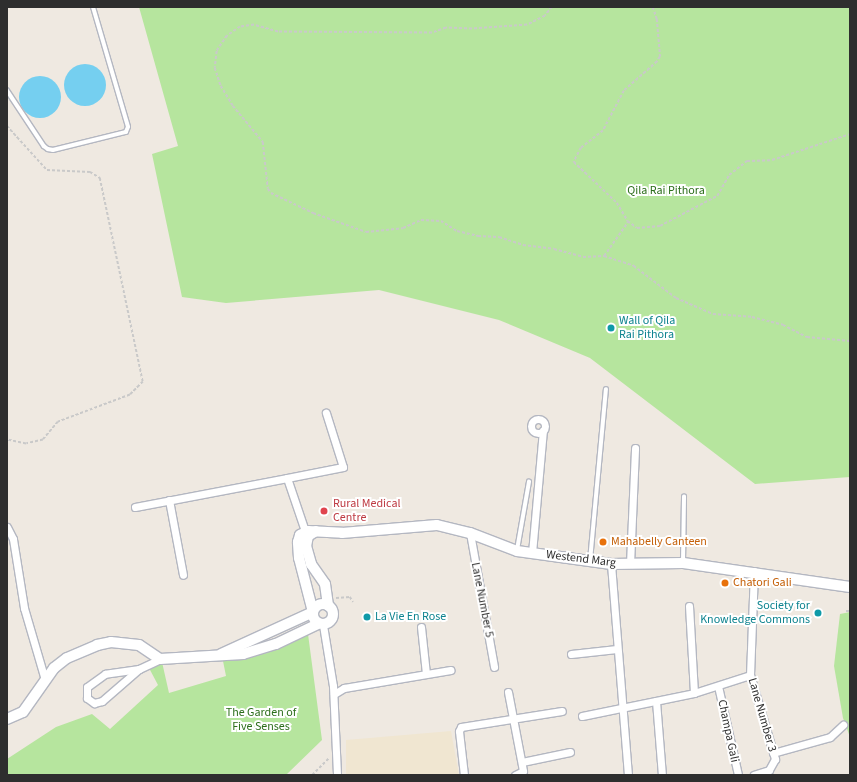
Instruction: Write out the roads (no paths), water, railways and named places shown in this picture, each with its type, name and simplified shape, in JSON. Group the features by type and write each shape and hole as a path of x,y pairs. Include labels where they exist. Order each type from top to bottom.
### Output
{"street":[{"path":"135,507 343,467 326,413"},
{"path":"532,553 543,430"},
{"path":"630,564 635,448"},
{"path":"287,478 305,531 299,538 299,558 313,619 321,624 334,694 337,775"},
{"path":"168,500 183,575"},
{"name":"Westend Marg","path":"305,531 342,532 437,525 470,533 517,551 590,562 611,564 683,563 754,571 850,587"},
{"path":"7,527 13,539 24,608 45,680"},
{"path":"139,669 105,674 87,687 87,698 91,702 99,702 115,691 139,669 160,659 221,654 243,654 276,644 333,617 328,602 325,584 311,564 306,546 308,536 316,531"},
{"name":"Lane Number 5","path":"470,533 494,667"},
{"path":"611,564 617,648 624,708 628,775"},
{"name":"Lane Number 3","path":"754,571 750,675 775,759 769,770 754,775"},
{"path":"221,654 312,612 318,605 328,602"},
{"path":"689,606 694,693"},
{"path":"421,627 426,674"},
{"path":"7,719 22,712 54,668 67,658 111,642 139,645 160,659"},
{"path":"571,654 617,648"},
{"path":"334,694 344,688 450,670"},
{"path":"105,674 110,674 117,678 115,691"},
{"path":"582,716 694,693 750,675"},
{"name":"Champa Gali","path":"718,686 738,775"},
{"path":"508,692 522,762 522,773 515,775"},
{"path":"656,701 662,775"},
{"path":"464,775 460,728 562,710"},
{"path":"773,753 830,737 843,725"},
{"path":"522,762 570,752"}],"lane":[{"path":"7,90 44,146 48,149 54,150 126,132 128,126 93,7"},
{"path":"590,562 606,390"},
{"path":"517,551 529,482"},
{"path":"683,563 684,497"}],"water":[{"path":"81,64 89,64 100,70 106,81 106,89 100,100 89,106 81,106 70,100 64,89 64,81 70,70"},
{"path":"36,76 44,76 55,82 61,93 61,101 55,112 44,118 36,118 25,112 19,101 19,93 25,82"}],"place":[{"name":"Wall of Qila Rai Pithora","path":"611,328"},
{"name":"Rural Medical Centre","path":"324,511"},
{"name":"Mahabelly Canteen","path":"603,542"},
{"name":"Chatori Gali","path":"725,583"},
{"name":"Society for Knowledge Commons","path":"818,613"},
{"name":"La Vie En Rose","path":"367,617"}],"park label":[{"name":"Qila Rai Pithora","path":"666,191"},
{"name":"The Garden of Five Senses","path":"261,720"}]}
